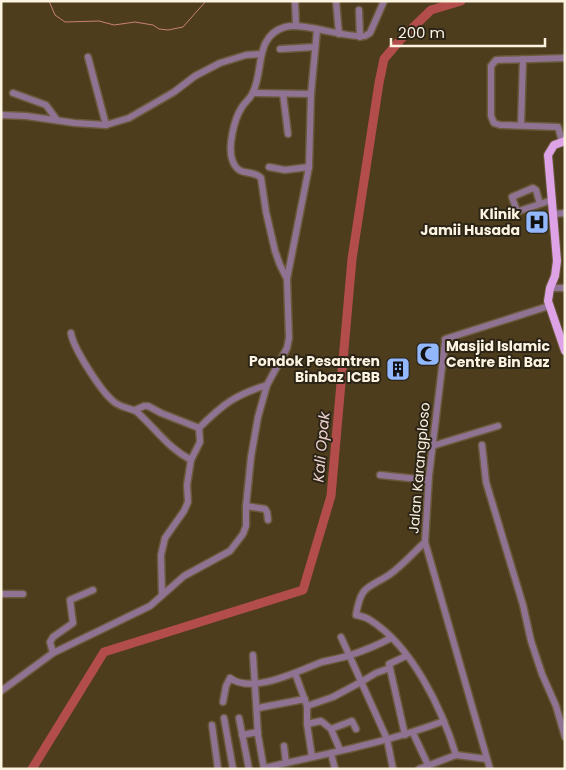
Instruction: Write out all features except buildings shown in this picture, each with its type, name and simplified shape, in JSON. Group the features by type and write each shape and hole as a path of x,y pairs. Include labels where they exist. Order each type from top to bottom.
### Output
{"main road":[{"path":"563,141 554,145 548,155 557,261 548,301 565,351"}],"street":[{"path":"295,1 296,26"},
{"path":"336,1 339,34"},
{"path":"287,279 275,251 261,178 258,175 240,171 232,159 230,151 235,120 253,93 261,54 273,34 283,28 296,26 339,34 365,36 370,33 384,1"},
{"path":"359,10 360,37"},
{"path":"1,692 53,653 150,606 184,576 230,550 240,540 246,526 251,457 258,417 267,385 288,343 287,279 309,167 311,94 317,30"},
{"path":"280,49 315,47"},
{"path":"1,115 106,125 129,118 174,92 195,76 220,63 246,55 261,54"},
{"path":"88,57 106,125"},
{"path":"563,141 558,126 500,125 494,123 492,119 491,66 496,60 565,58"},
{"path":"521,125 523,59"},
{"path":"13,93 46,105 57,120"},
{"path":"253,93 311,94"},
{"path":"283,94 288,134"},
{"path":"268,167 285,170 309,167"},
{"path":"540,204 536,190 533,188 512,197 517,211 540,204 552,200"},
{"path":"554,214 565,213"},
{"path":"550,288 565,288"},
{"name":"Jalan Karangploso","path":"490,769 425,542 428,480 445,338 549,306"},
{"path":"71,333 72,340 87,367 113,402 126,409 135,410 148,406 199,428"},
{"path":"162,595 161,555 165,538 188,502 187,485 191,460 200,442 199,428 221,406 236,397 267,385"},
{"path":"135,410 178,454 191,460"},
{"path":"432,446 498,426"},
{"path":"482,445 486,482 523,605 531,641 542,674 556,706 565,737"},
{"path":"380,475 428,480"},
{"path":"246,506 265,509 268,520"},
{"path":"425,542 390,574 371,584 361,593 356,615 370,620 391,638 406,656 434,698 456,755"},
{"path":"53,653 50,642 53,637 73,623 70,600 93,590"},
{"path":"1,594 23,594"},
{"path":"341,637 387,740 393,769"},
{"path":"224,702 226,686 230,678 237,682 256,683 272,680 323,662 348,656 391,638"},
{"path":"253,655 258,708 258,732 264,768 289,765 312,757 387,740 413,733 444,720"},
{"path":"405,735 389,664 406,656"},
{"path":"307,706 334,696 390,668"},
{"path":"295,673 307,706 307,724 312,757"},
{"path":"258,708 305,699"},
{"path":"224,718 233,769"},
{"path":"239,718 249,769"},
{"path":"307,724 321,721 331,729 340,750"},
{"path":"331,729 352,721 356,729"},
{"path":"212,725 218,769"},
{"path":"242,735 258,732"},
{"path":"413,733 428,766"},
{"path":"284,746 289,765"},
{"path":"331,753 335,769"},
{"path":"419,769 456,755 487,759"}],"waterway":[{"path":"49,1 55,15 65,22 99,21 114,25 135,22 168,30 183,27 206,1"},
{"name":"Kali Opak","path":"32,769 104,652 303,590 331,496 352,259 384,59 400,40 431,10 461,1"}],"place":[{"name":"Klinik Jamii Husada","path":"537,222"},
{"name":"Masjid Islamic Centre Bin Baz","path":"428,354"},
{"name":"Pondok Pesantren Binbaz ICBB","path":"398,369"}]}
